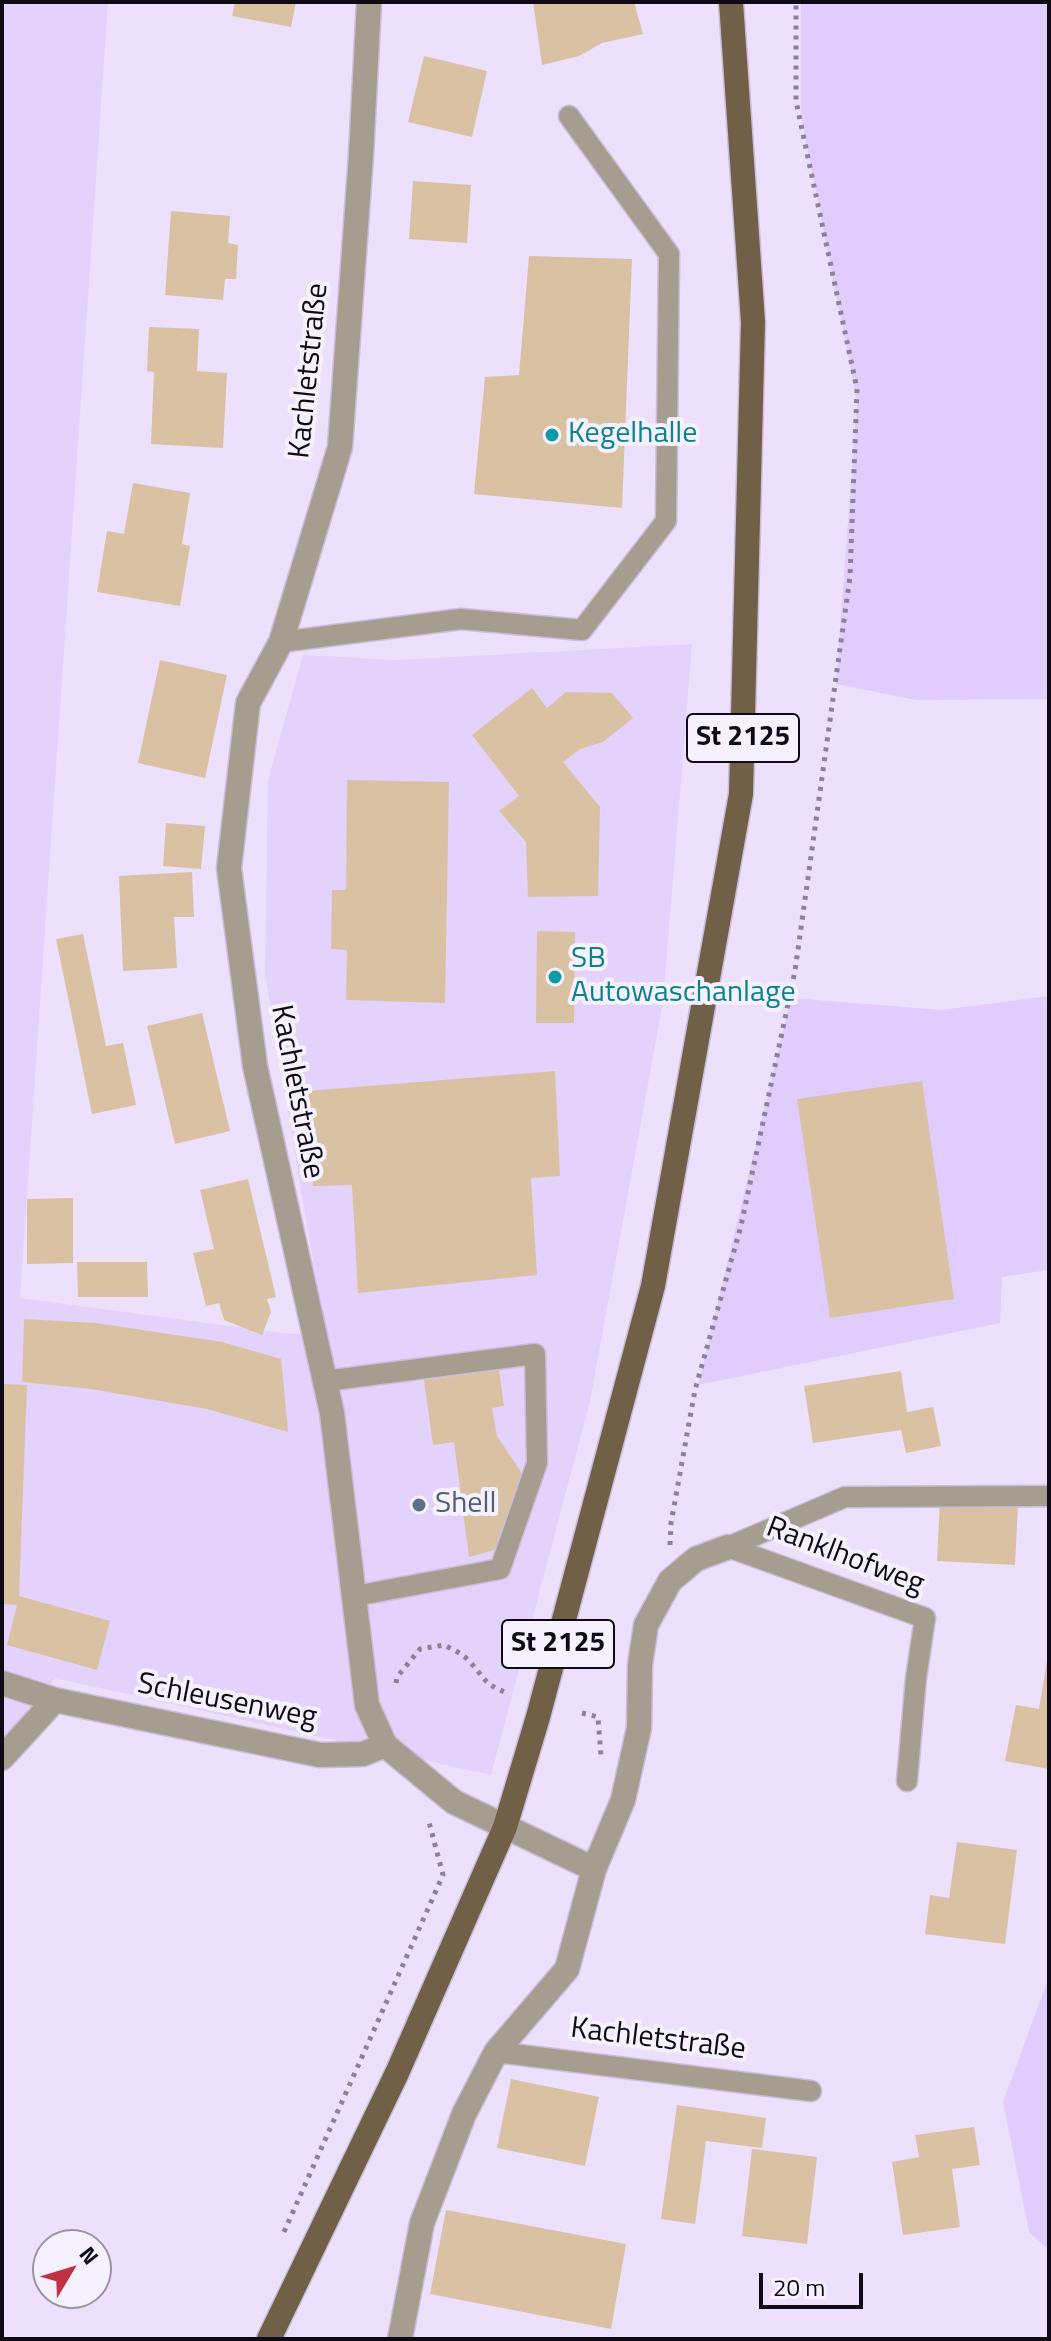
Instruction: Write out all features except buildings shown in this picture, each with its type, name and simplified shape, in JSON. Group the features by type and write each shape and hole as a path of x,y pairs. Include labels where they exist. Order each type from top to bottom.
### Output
{"main road":[{"name":"St 2125","path":"269,2339 397,2073 505,1827 538,1717 653,1286 741,794 753,322 731,2"}],"street":[{"name":"Kachletstraße","path":"369,2 340,447 281,642 248,703 229,868 255,1066 332,1413 367,1705 385,1745 454,1802 594,1869 567,1969 496,2052 464,2114 422,2223 400,2339"},
{"name":"Ranklhofweg","path":"594,1869 623,1800 639,1728 640,1665 646,1625 670,1581 696,1559 728,1547"},
{"name":"Schleusenweg","path":"2,1683 55,1700 320,1755 363,1754 385,1745"},
{"path":"2,1758 55,1700"}],"lane":[{"path":"281,642 461,619 582,630 666,521 669,254 569,116"},
{"path":"325,1381 535,1354 537,1463 500,1569 355,1596"},
{"name":"Ranklhofweg","path":"728,1547 845,1497 1049,1496"},
{"name":"Ranklhofweg","path":"728,1547 925,1618 907,1781"},
{"name":"Kachletstraße","path":"496,2052 811,2091"}],"path":[{"path":"685,1568 670,1546 671,1523 695,1390 741,1226 795,971 850,577 857,389 796,101 796,2"},
{"path":"394,1691 397,1677 420,1649 444,1645 467,1659 493,1688 508,1693"},
{"path":"282,2237 443,1875 432,1825 423,1815"}],"shaded area":[{"path":"2,2 108,2 20,1298 289,1334 325,1333 265,974 268,780 303,655 398,660 692,644 663,1002 590,1401 491,1775 55,1678 2,1751"},
{"path":"801,2 1049,2 1049,699 916,700 836,684 857,401 801,116"},
{"path":"1049,996 1049,1270 1002,1277 1000,1323 698,1385 791,998 941,1010"},
{"path":"1049,1977 1049,2250 1029,2232 1003,2102"}],"place":[{"name":"Kegelhalle","path":"552,435"},
{"name":"SB Autowaschanlage","path":"555,977"},
{"name":"Shell","path":"419,1505"}]}
